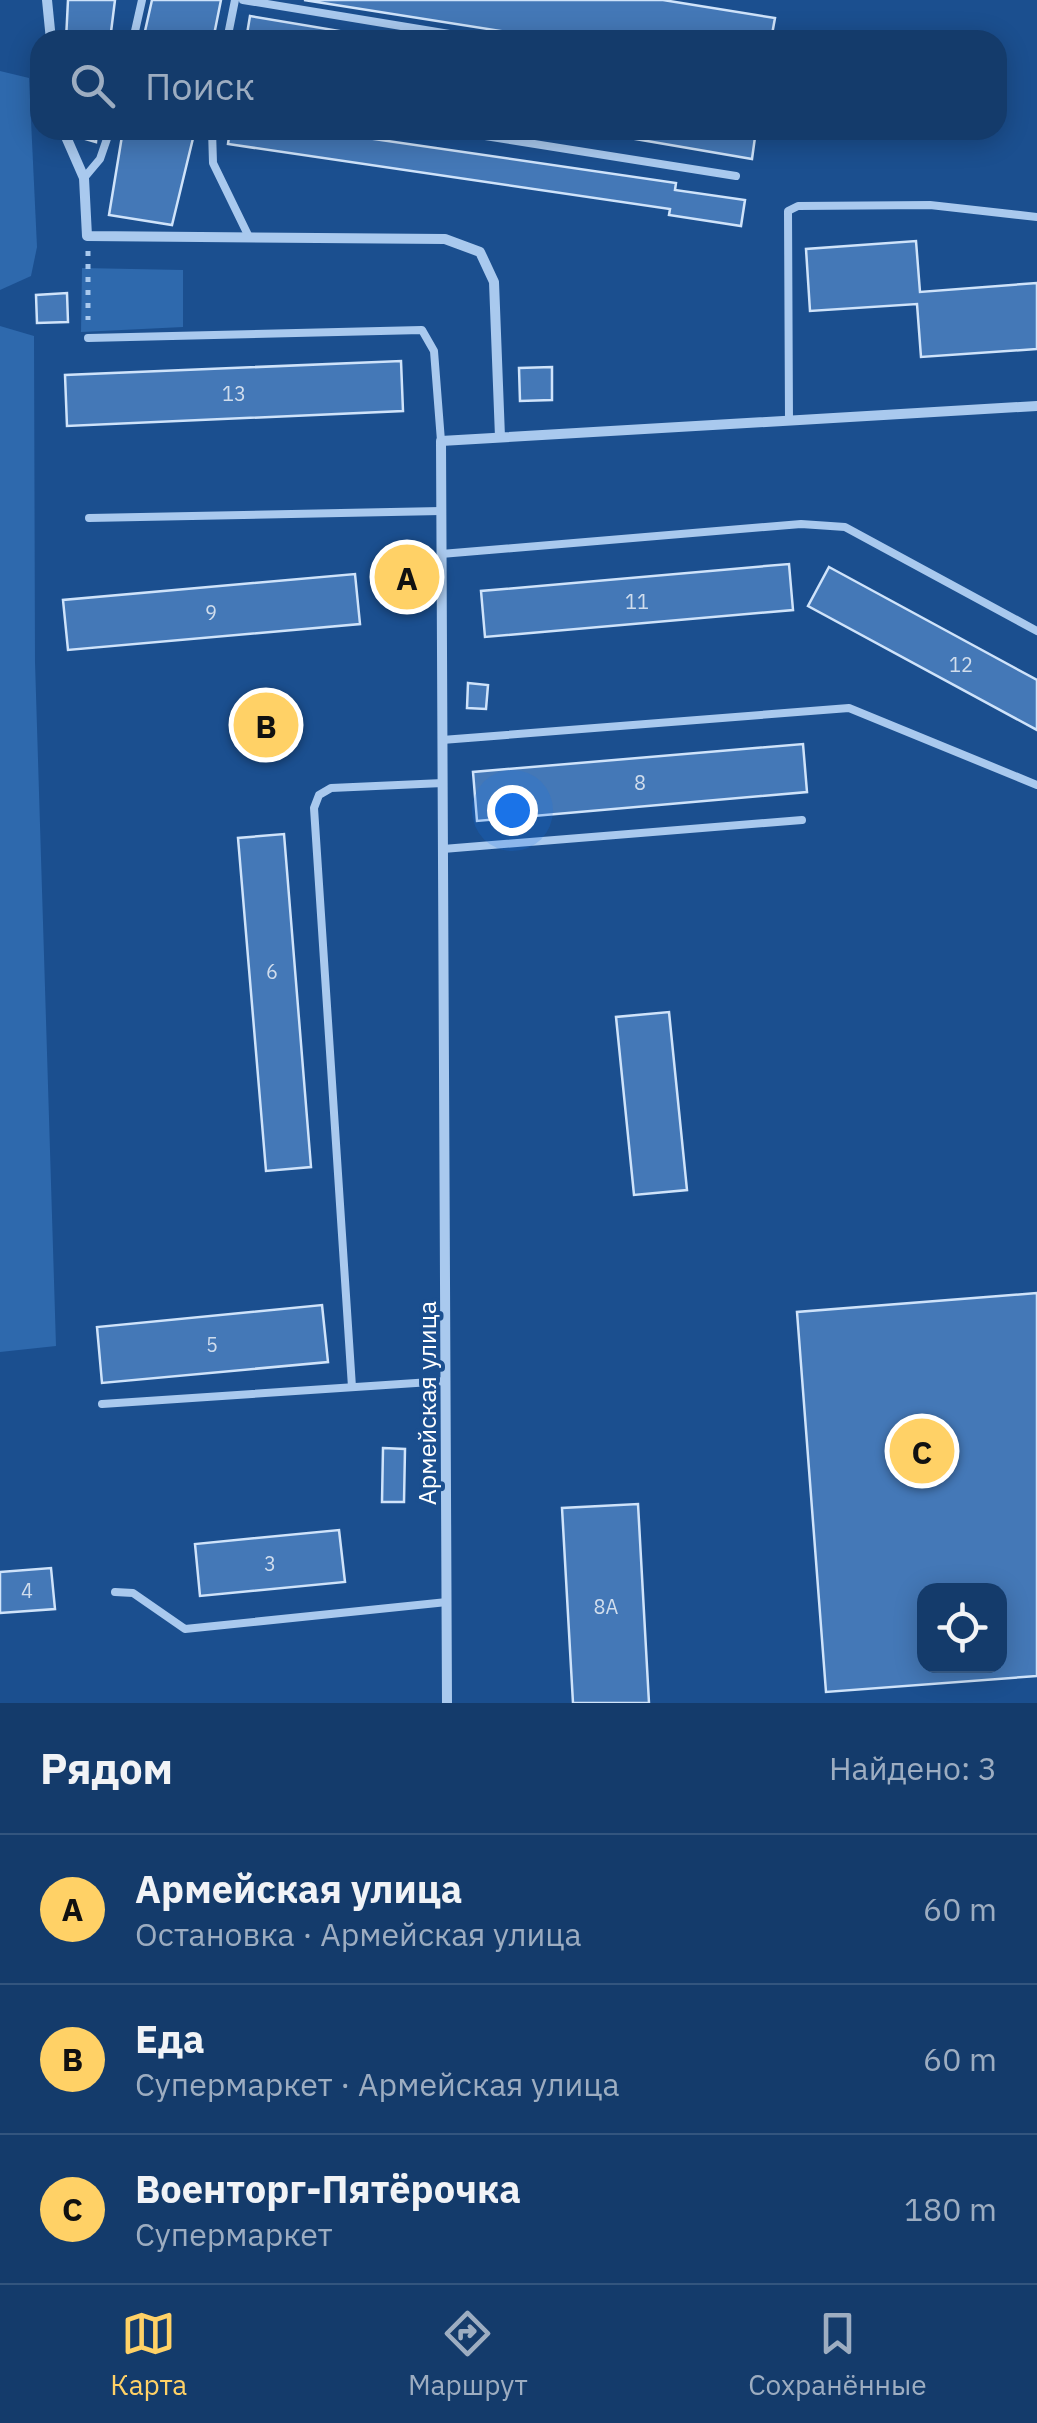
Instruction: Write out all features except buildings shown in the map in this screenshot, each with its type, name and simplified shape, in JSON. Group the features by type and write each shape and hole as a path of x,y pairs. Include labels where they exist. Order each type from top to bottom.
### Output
{"street":[{"path":"47,0 50,30"},
{"path":"67,140 84,178 88,236 444,239 480,252 494,282 500,437"},
{"path":"441,441 1037,406"},
{"name":"Армейская улица","path":"441,441 448,1703"}],"lane":[{"path":"134,30 142,0"},
{"path":"228,30 235,0"},
{"path":"243,0 425,30"},
{"path":"84,178 100,158 106,140"},
{"path":"212,140 212,163 249,237"},
{"path":"511,140 736,176"},
{"path":"790,420 788,211 798,206 930,205 1037,216"},
{"path":"88,338 422,330 434,351 441,441"},
{"path":"88,518 442,511"},
{"path":"441,554 801,524 845,527 1037,631"},
{"path":"442,740 849,708 1037,785"},
{"path":"352,1387 314,808 320,795 331,788 443,783"},
{"path":"443,849 802,820"},
{"path":"102,1404 446,1380"},
{"path":"115,1592 133,1593 185,1629 447,1602"}],"path":[{"path":"88,236 88,338"}],"shaded area":[{"path":"0,71 29,78 37,247 31,276 0,290"},
{"path":"82,268 183,270 183,327 81,332"},
{"path":"0,326 34,336 35,662 56,1346 0,1352"}],"place":[{"name":"Армейская улица","path":"407,577"},
{"name":"Еда","path":"266,725"},
{"name":"Военторг-Пятёрочка","path":"922,1451"}]}
